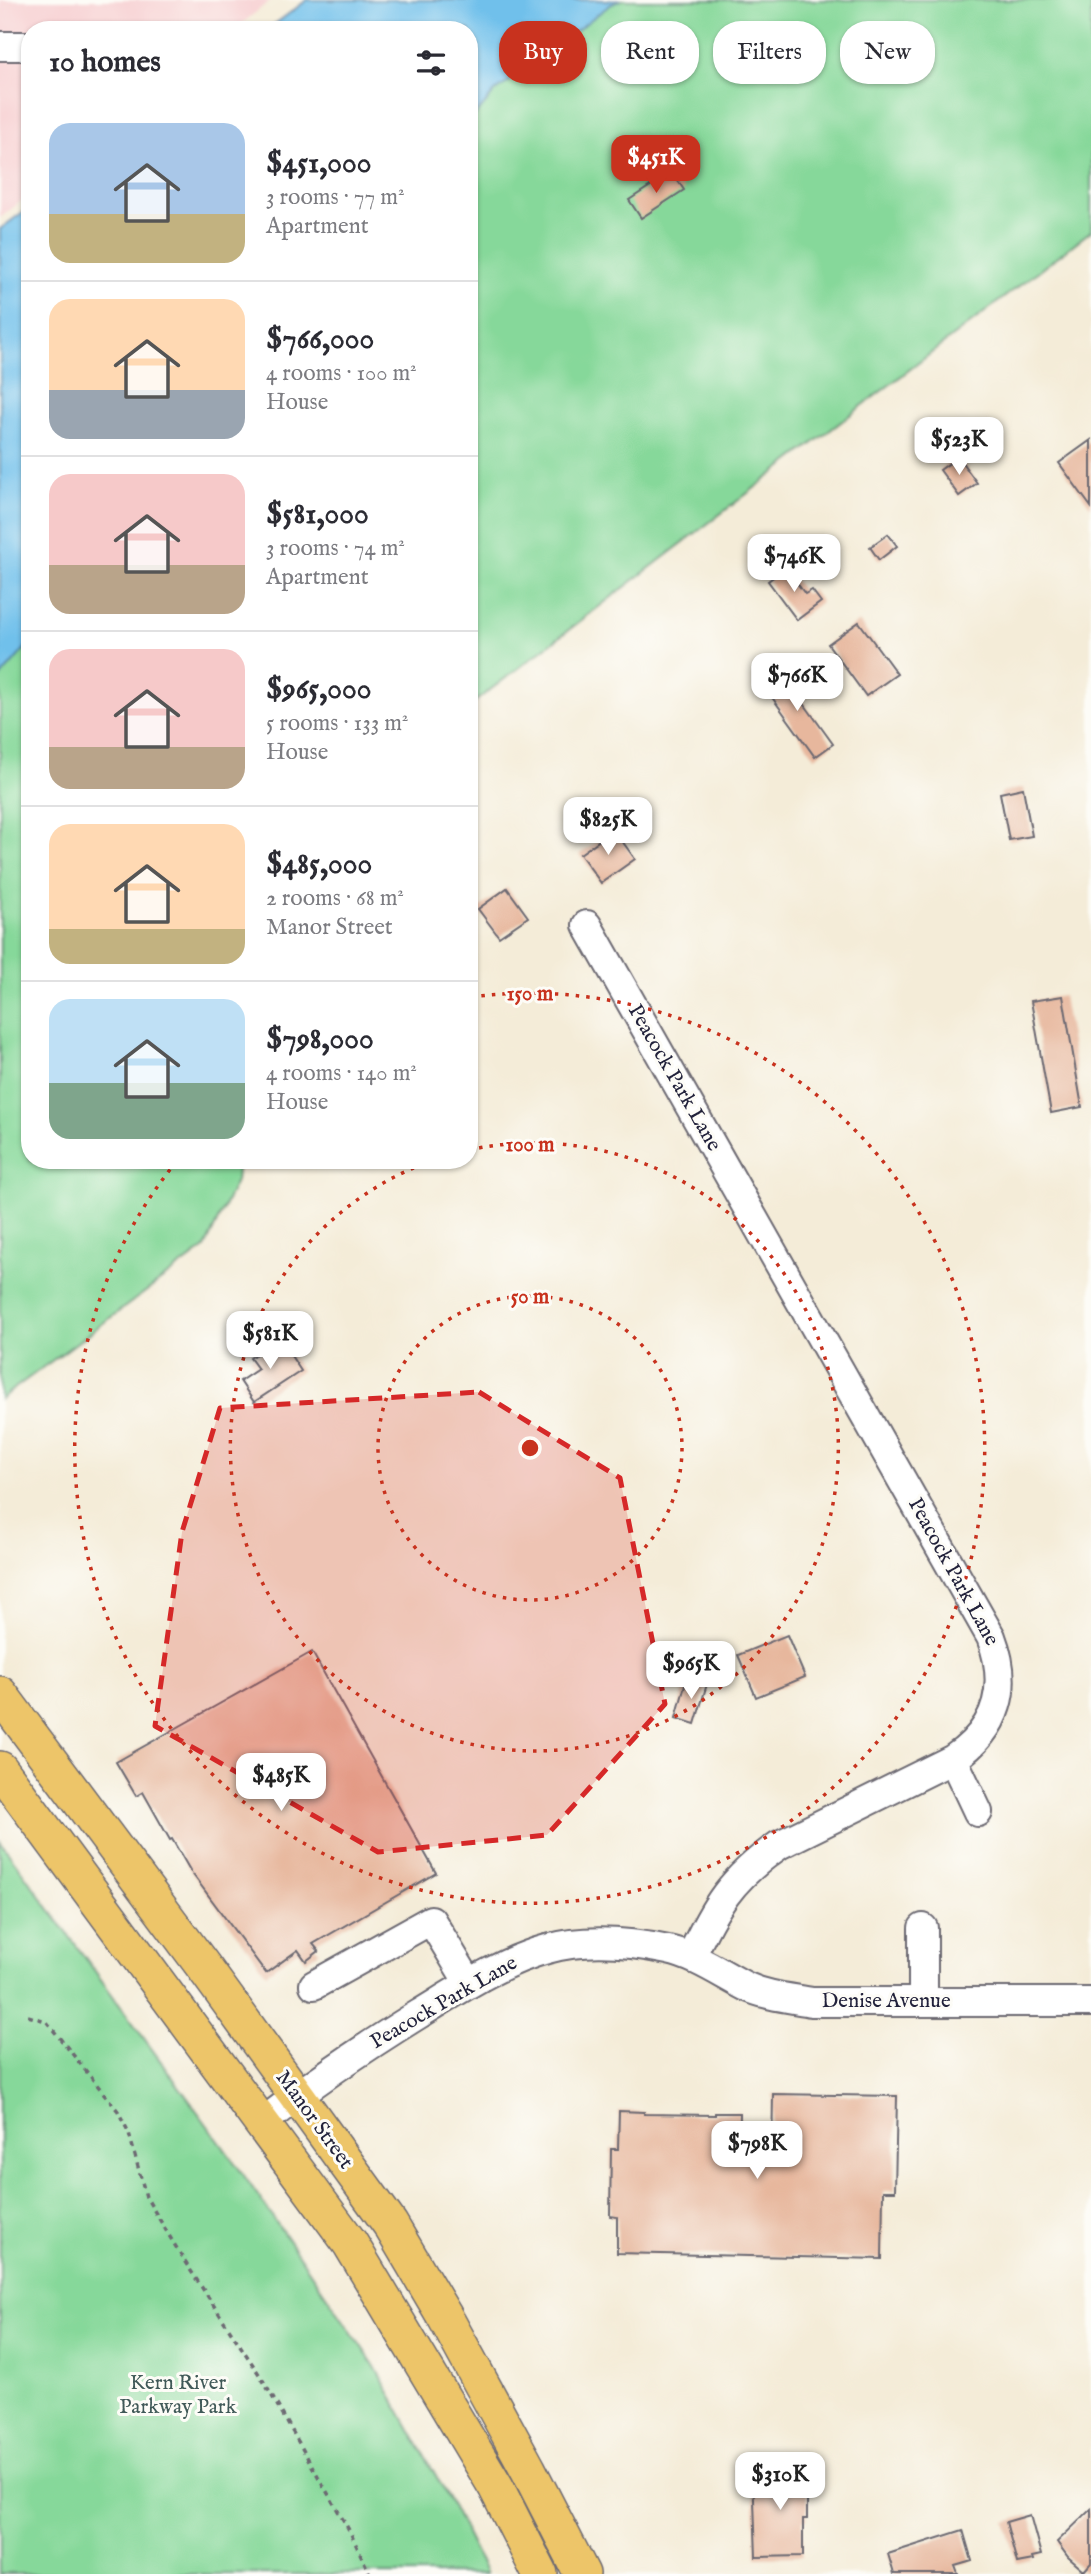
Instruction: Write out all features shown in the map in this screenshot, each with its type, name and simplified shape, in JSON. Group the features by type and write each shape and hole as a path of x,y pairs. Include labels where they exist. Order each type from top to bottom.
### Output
{"main road":[{"name":"Manor Street","path":"0,1694 204,1966 390,2224 522,2457 582,2574"},
{"name":"Manor Street","path":"0,1769 350,2243 496,2487 540,2574"}],"street":[{"path":"0,46 21,46"},
{"name":"Peacock Park Lane","path":"262,2123 334,2068 469,1983 514,1959 549,1948 609,1942 668,1950 691,1957 713,1910 733,1883 754,1863 779,1845 953,1759 970,1748 992,1718 999,1697 999,1657 991,1637 587,925"},
{"path":"953,1759 978,1812"},
{"path":"314,1985 431,1920 469,1983"},
{"path":"923,1928 923,2002"},
{"name":"Denise Avenue","path":"691,1957 748,1987 778,1997 812,2002 1091,2002"}],"path":[{"path":"28,2016 46,2021 118,2111 129,2133 146,2197 185,2262 261,2377 349,2530 370,2574"}],"highlighted area":[{"path":"479,1392 620,1478 665,1704 547,1835 378,1852 155,1726 182,1532 220,1408"}],"shaded area":[{"path":"0,0 271,0 245,21 21,21 21,201 0,218"}],"green space":[{"path":"328,0 1091,0 1091,231 478,699 478,21 311,21"},
{"path":"21,342 21,1169 237,1169 236,1181 205,1248 0,1399 0,360"},
{"name":"Kern River Parkway Park","path":"0,1841 243,2174 374,2365 444,2490 486,2574 0,2574"}],"water":[{"path":"307,0 620,0 587,22 499,21 499,84 506,84 478,112 478,21 279,21"},
{"path":"21,214 21,654 0,678 0,229"}],"building":[{"path":"672,172 684,190 641,218 629,200"},
{"path":"1091,440 1091,507 1059,463"},
{"path":"958,457 977,483 959,496 940,470"},
{"path":"888,534 897,546 879,560 870,547"},
{"path":"786,568 805,594 812,590 821,602 797,620 768,581"},
{"path":"859,622 897,674 866,696 828,644"},
{"path":"779,669 833,744 815,757 761,682"},
{"path":"1023,788 1032,836 1009,840 1000,793"},
{"path":"601,806 611,819 596,829 586,816"},
{"path":"614,830 635,859 601,883 580,854"},
{"path":"507,888 528,917 499,937 478,909"},
{"path":"1063,996 1082,1107 1051,1113 1031,1001"},
{"path":"280,1339 301,1371 254,1402 240,1381 258,1369 250,1358"},
{"path":"787,1635 805,1677 756,1697 738,1655"},
{"path":"312,1652 436,1873 313,1944 319,1951 306,1961 298,1950 266,1973 191,1872 143,1792 136,1796 116,1762"},
{"path":"687,1678 707,1684 695,1724 676,1718"},
{"path":"773,2094 897,2096 895,2191 883,2191 882,2259 617,2253 617,2217 610,2216 611,2149 618,2149 619,2111 644,2114 740,2113 739,2156 772,2157"},
{"path":"807,2470 807,2519 803,2519 803,2556 756,2557 753,2471"},
{"path":"1091,2509 1091,2563 1084,2571 1068,2557 1057,2542"},
{"path":"1030,2515 1041,2555 1032,2557 1033,2560 1017,2563 1006,2522"},
{"path":"963,2530 972,2561 955,2566 958,2574 894,2574 888,2554"}]}
